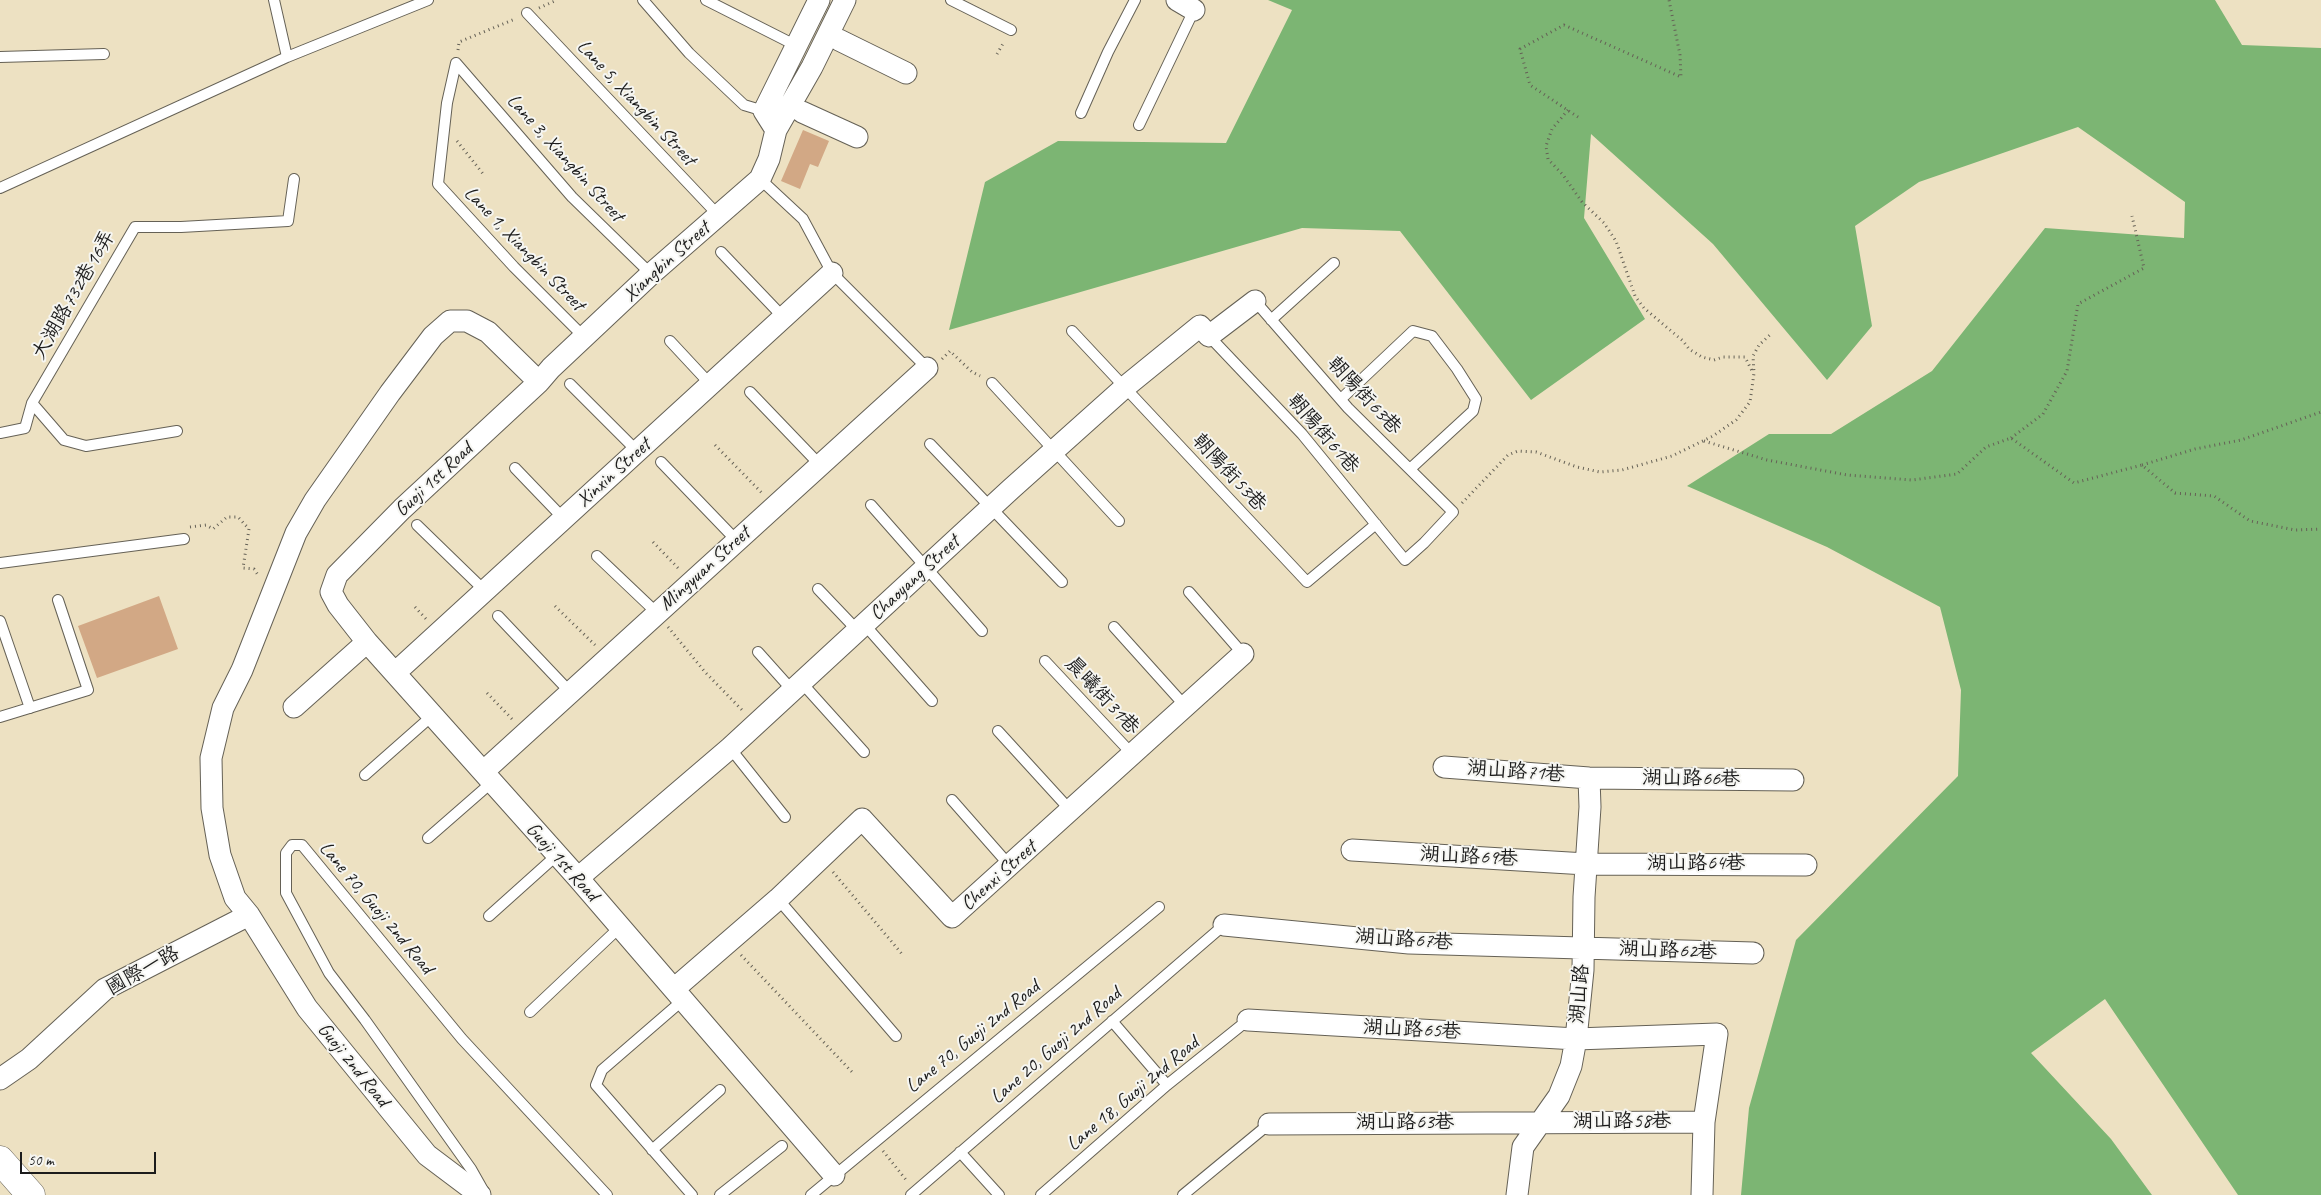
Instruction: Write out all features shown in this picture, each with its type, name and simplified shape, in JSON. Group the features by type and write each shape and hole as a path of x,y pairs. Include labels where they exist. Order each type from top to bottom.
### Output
{"street":[{"path":"776,130 764,111 819,0"},
{"name":"Xiangbin Street","path":"539,382 551,368 651,274 760,179 769,159 776,130 807,76 845,0"},
{"path":"839,40 906,73"},
{"path":"802,112 857,137"},
{"name":"Xinxin Street","path":"396,672 832,273"},
{"path":"1209,336 1255,301"},
{"path":"249,914 235,898 220,855 212,808 211,758 223,708 242,670 296,533 315,500 395,386 433,336 450,321 467,321 488,332 539,382"},
{"name":"Chaoyang Street","path":"578,878 730,748 991,507 1125,387 1200,326 1209,336"},
{"name":"Mingyuan Street","path":"487,777 527,731 927,368"},
{"name":"Guoji 1st Road","path":"539,382 402,509 337,575 331,592 338,605 367,642 396,672 578,878 834,1175"},
{"path":"294,706 367,642"},
{"name":"Chenxi Street","path":"679,995 728,942 822,858 862,819 952,917 1244,654"},
{"name":"湖山路71巷","path":"1444,767 1589,778"},
{"name":"湖山路66巷","path":"1589,778 1793,780"},
{"name":"湖山路","path":"1517,1195 1523,1147 1559,1096 1571,1066 1576,1039 1584,948 1584,897 1590,807 1589,778"},
{"name":"湖山路69巷","path":"1352,850 1586,864"},
{"name":"湖山路64巷","path":"1586,864 1806,865"},
{"name":"國際一路","path":"0,1079 29,1059 105,989 249,914"},
{"name":"Guoji 2nd Road","path":"249,914 307,1008 364,1080 427,1156 480,1195"},
{"name":"湖山路67巷","path":"1224,925 1409,943 1584,948"},
{"name":"湖山路62巷","path":"1584,948 1753,953"},
{"name":"湖山路65巷","path":"1248,1020 1576,1039 1717,1034 1704,1122"},
{"name":"湖山路58巷","path":"1541,1122 1704,1122"},
{"name":"湖山路63巷","path":"1269,1124 1541,1122"},
{"path":"1702,1195 1704,1122"},
{"path":"0,1160 31,1195"}],"lane":[{"path":"274,0 287,57"},
{"path":"0,188 287,57 428,0"},
{"path":"643,0 689,53 744,105 764,111"},
{"path":"706,0 797,46"},
{"path":"950,0 1011,30"},
{"path":"1081,113 1108,52 1135,0"},
{"path":"1139,125 1186,5"},
{"name":"Lane 5, Xiangbin Street","path":"528,13 719,216"},
{"path":"0,57 104,54"},
{"path":"444,125 456,63"},
{"name":"Lane 3, Xiangbin Street","path":"456,63 572,197 651,274"},
{"name":"Lane 1, Xiangbin Street","path":"444,125 438,184 514,268 585,338"},
{"name":"大湖路732巷16弄","path":"0,433 25,428 32,403 135,227 181,227 288,221 294,179"},
{"path":"760,179 802,218 832,273 927,368"},
{"path":"721,252 783,317"},
{"path":"1271,320 1334,263"},
{"name":"朝陽街63巷","path":"1255,301 1341,399 1453,512"},
{"name":"朝陽街53巷","path":"1072,331 1307,582 1376,524"},
{"path":"1341,399 1413,331 1432,336 1457,369 1476,399 1473,411 1410,469"},
{"name":"朝陽街61巷","path":"1209,336 1302,434 1405,560 1453,512"},
{"path":"670,341 710,384"},
{"path":"992,383 1119,521"},
{"path":"570,384 637,452"},
{"path":"750,392 820,465"},
{"path":"32,403 64,440 86,446 177,431"},
{"path":"930,444 1062,582"},
{"path":"661,462 737,540"},
{"path":"515,468 564,519"},
{"path":"871,505 982,631"},
{"path":"417,525 485,591"},
{"path":"0,562 184,539"},
{"path":"597,556 657,613"},
{"path":"818,589 861,627 932,701"},
{"path":"1189,592 1244,654"},
{"path":"0,717 88,690 58,600"},
{"path":"498,616 570,692"},
{"path":"0,621 30,708"},
{"path":"1114,627 1186,707"},
{"path":"758,652 797,686 864,752"},
{"name":"晨曦街31巷","path":"1045,661 1133,755"},
{"path":"365,775 433,715"},
{"path":"998,731 1071,811"},
{"path":"730,748 785,817"},
{"path":"428,838 487,777"},
{"path":"952,800 1010,866"},
{"name":"Lane 70, Guoji 2nd Road","path":"486,1195 472,1169 329,973 320,957 286,893 286,853 292,844 302,845 462,1039 607,1195"},
{"path":"489,916 557,855"},
{"path":"778,898 896,1036"},
{"name":"Lane 70, Guoji 2nd Road","path":"811,1195 875,1140 1159,907"},
{"name":"Lane 20, Guoji 2nd Road","path":"913,1193 1224,925"},
{"path":"530,1012 620,927"},
{"path":"679,995 602,1070 596,1085 692,1195"},
{"name":"Lane 18, Guoji 2nd Road","path":"1041,1195 1167,1085 1248,1020"},
{"path":"1112,1021 1167,1085"},
{"path":"652,1150 720,1090"},
{"path":"1183,1195 1269,1124"},
{"path":"720,1195 782,1146"},
{"path":"960,1152 999,1195"}],"path":[{"path":"1578,117 1530,85 1520,49 1564,26 1681,77 1680,55 1669,0"},
{"path":"456,63 459,42 528,13"},
{"path":"1568,110 1552,129 1546,146 1548,159 1563,175 1582,202 1604,223 1616,242 1635,296 1644,308 1683,341 1689,349 1702,357 1714,360 1723,357 1745,358 1754,373"},
{"path":"444,125 484,175"},
{"path":"1704,441 1766,460 1847,475 1912,480 1957,474 1986,447 2011,438 2044,414 2067,371 2078,304 2144,268 2132,216"},
{"path":"1453,512 1508,455 1518,451 1536,452 1578,467 1600,472 1622,470 1672,456 1713,436 1736,420 1750,402 1754,373 1753,356 1759,345 1772,333"},
{"path":"927,368 936,365 950,351 972,372 992,383"},
{"path":"2011,438 2074,482 2195,449 2241,440 2321,412"},
{"path":"715,445 775,506"},
{"path":"2142,465 2175,493 2214,496 2250,521 2295,530 2321,529"},
{"path":"184,539 184,528 206,525 213,529 227,517 238,517 250,529 243,568 254,569 271,595"},
{"path":"653,542 692,581"},
{"path":"555,606 609,657"},
{"path":"657,613 705,672 756,724"},
{"path":"487,693 527,731"},
{"path":"822,858 902,954"},
{"path":"728,942 852,1072"},
{"path":"875,1140 913,1193"}],"green space":[{"path":"1268,0 2215,0 2242,45 2321,48 2321,1195 2238,1195 2105,999 2031,1053 2111,1139 2152,1195 1741,1195 1749,1108 1796,940 1958,776 1961,690 1940,607 1827,547 1687,486 1769,434 1831,434 1932,371 2045,228 2184,238 2185,202 2078,127 1919,182 1855,226 1872,326 1827,380 1713,244 1591,134 1584,218 1645,319 1531,400 1400,231 1302,228 949,330 985,182 1058,141 1226,143 1292,10"}],"building":[{"path":"803,130 829,141 818,167 810,164 800,189 781,181"},
{"path":"159,596 178,649 97,678 78,626"}]}
